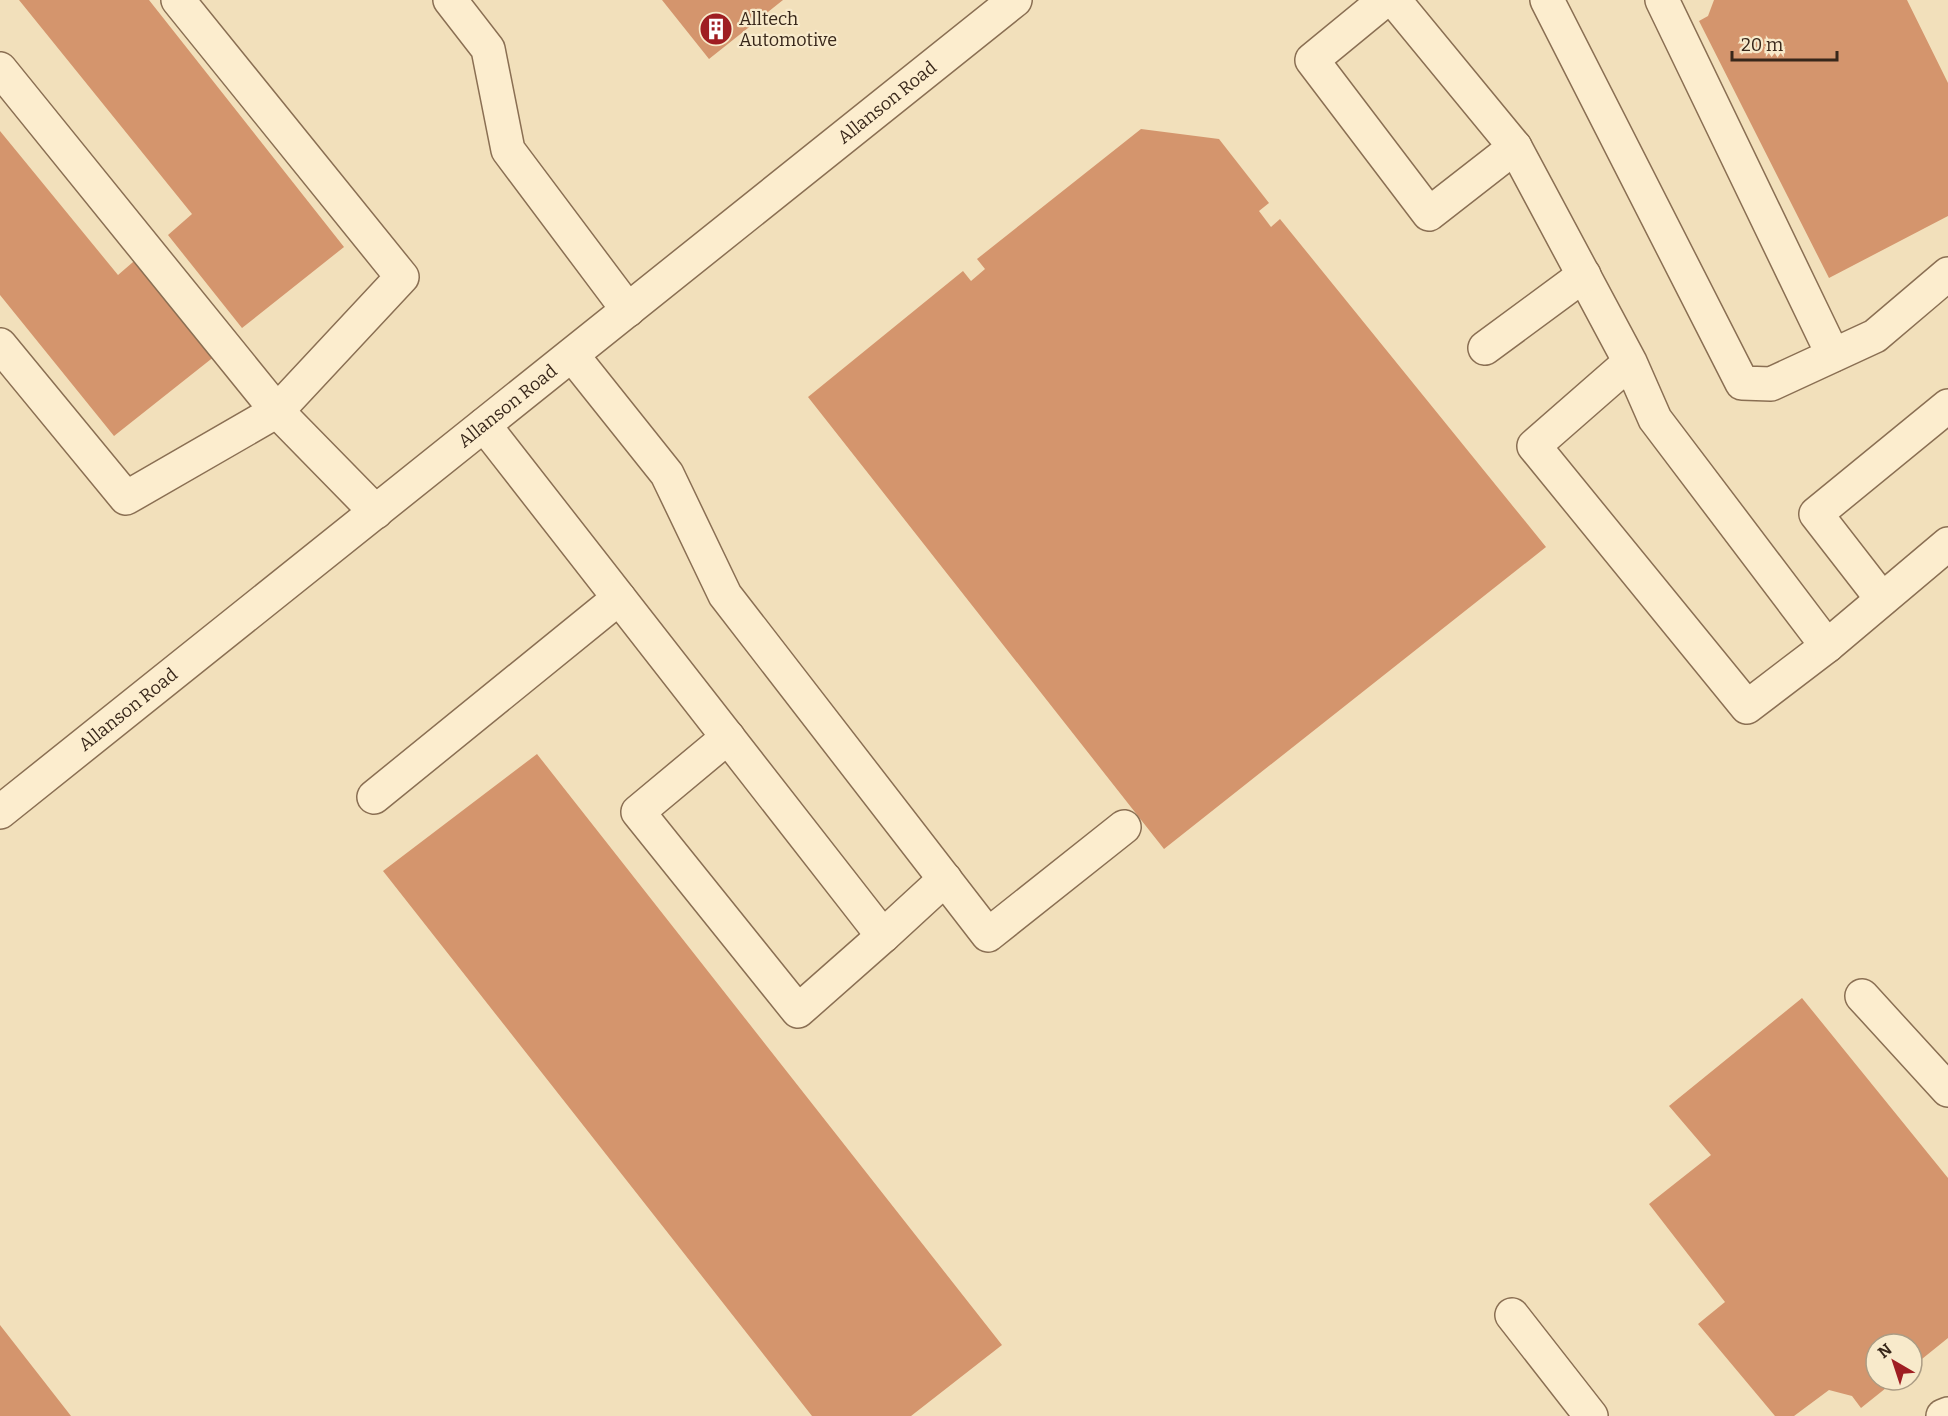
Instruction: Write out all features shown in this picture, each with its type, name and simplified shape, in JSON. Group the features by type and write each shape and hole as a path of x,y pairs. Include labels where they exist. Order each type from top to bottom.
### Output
{"street":[{"path":"0,345 126,498 277,411 402,277 178,0"},
{"path":"450,0 488,50 508,150 628,310"},
{"name":"Allanson Road","path":"0,812 1015,0"},
{"path":"1385,0 1312,60 1429,214 1515,147"},
{"path":"1394,0 1515,147 1630,362 1655,419 1827,646"},
{"path":"1547,0 1742,383 1771,384 1875,336 1948,274"},
{"path":"1662,0 1833,355"},
{"path":"0,69 277,411 376,512"},
{"path":"1485,348 1584,275"},
{"path":"572,355 667,474 725,596 988,935 1124,827"},
{"path":"1630,362 1534,446 1747,707 1827,646 1948,544"},
{"path":"1882,599 1816,514 1948,406"},
{"path":"484,425 883,936"},
{"path":"374,797 619,598"},
{"path":"728,737 638,812 798,1011 945,879"},
{"path":"1862,996 1948,1090"},
{"path":"1512,1315 1591,1416"},
{"path":"1943,1416 1948,1414"}],"building":[{"path":"19,0 149,0 344,247 242,328 168,235 192,214"},
{"name":"Alltech Automotive","path":"662,0 783,0 709,59"},
{"path":"1714,0 1907,0 1948,83 1948,216 1829,278 1699,21 1708,16"},
{"path":"1141,129 1219,139 1269,203 1259,211 1271,227 1280,219 1546,547 1164,849 808,397 963,271 971,281 985,269 977,259"},
{"path":"0,131 118,275 140,256 220,352 114,436 0,295"},
{"path":"537,754 1002,1345 911,1416 812,1416 383,871"},
{"path":"1802,998 1948,1178 1948,1338 1924,1357 1924,1332 1864,1332 1864,1392 1881,1392 1861,1408 1852,1396 1829,1390 1794,1416 1775,1416 1698,1324 1725,1302 1649,1204 1711,1155 1669,1106"},
{"path":"0,1325 71,1416 0,1416"}],"place":[{"name":"Alltech Automotive","path":"716,29"}]}
